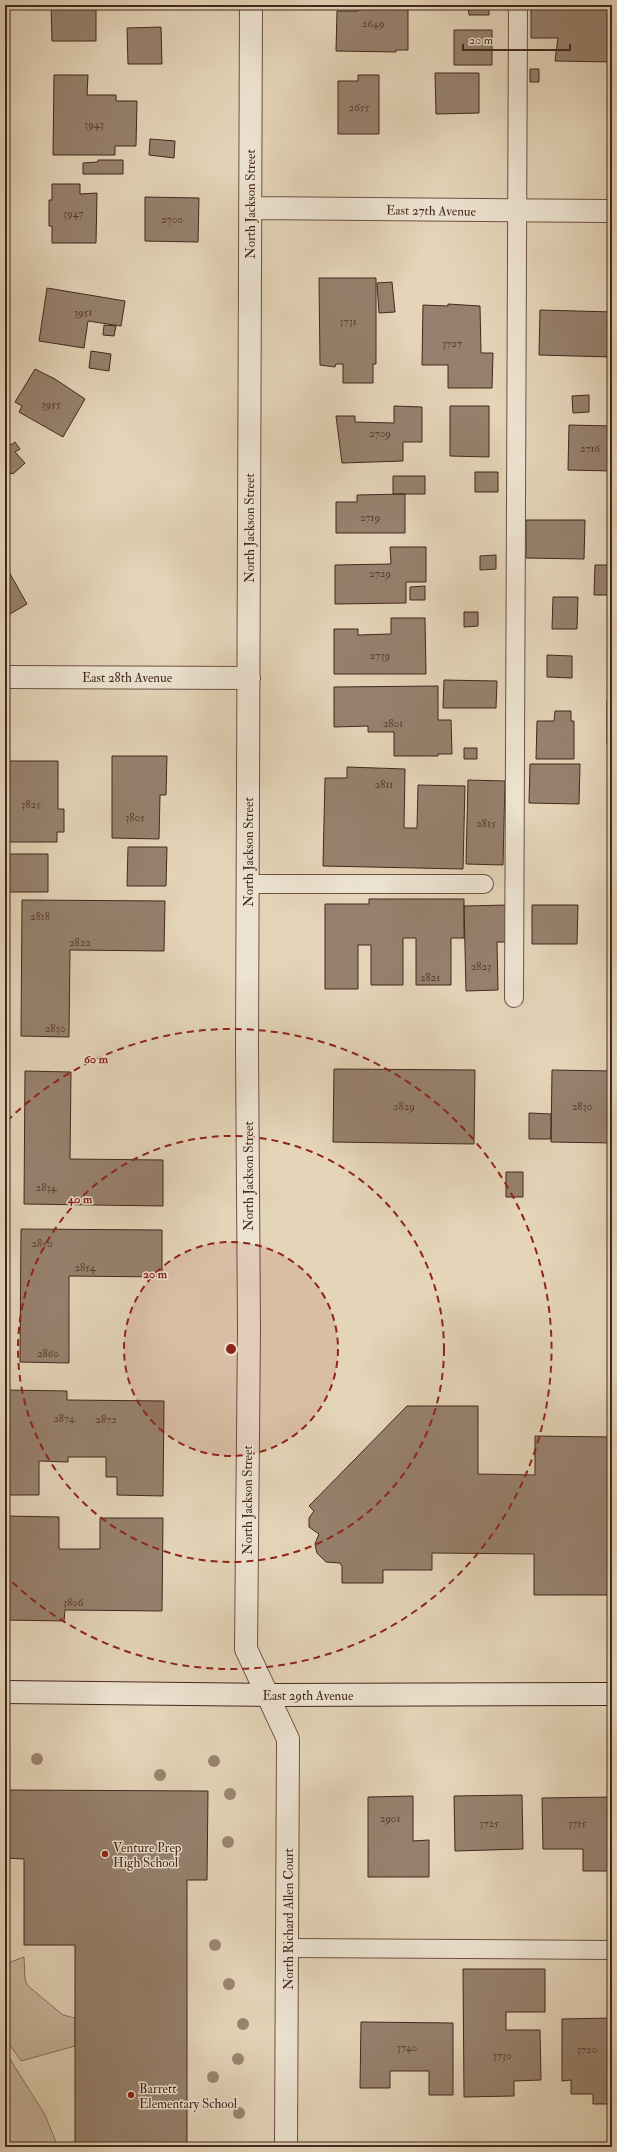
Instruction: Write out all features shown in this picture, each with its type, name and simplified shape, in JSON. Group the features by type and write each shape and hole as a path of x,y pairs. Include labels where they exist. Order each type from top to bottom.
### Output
{"street":[{"name":"North Jackson Street","path":"251,5 248,884 249,1329 246,1649 268,1695"},
{"name":"East 27th Avenue","path":"250,208 612,211"},
{"name":"East 28th Avenue","path":"5,677 249,678"},
{"name":"East 29th Avenue","path":"5,1692 268,1695 612,1694"},
{"name":"North Richard Allen Court","path":"268,1695 288,1739 286,2147"}],"lane":[{"path":"514,998 518,5"},
{"path":"248,884 484,884"},
{"path":"288,1948 612,1950"}],"shaded area":[{"path":"24,1957 25,1979 27,1985 63,2015 75,2018 75,2046 21,2061 5,2038 5,1964"},
{"path":"5,2051 45,2115 58,2147 5,2147"}],"building":[{"path":"51,5 96,5 96,41 52,41"},
{"path":"358,5 408,6 408,50 396,50 396,52 336,51 337,11 358,11"},
{"path":"468,5 489,5 489,15 469,15"},
{"path":"531,5 612,5 612,62 555,61 558,38 531,38"},
{"path":"161,27 162,64 128,64 127,28"},
{"path":"454,30 492,30 492,65 454,65"},
{"path":"530,69 539,69 539,82 530,82"},
{"path":"435,73 479,73 479,113 436,114"},
{"path":"54,75 88,75 87,95 116,95 116,101 137,101 136,146 115,146 115,155 53,155"},
{"path":"358,75 379,75 379,134 338,134 338,81 358,81"},
{"path":"150,139 175,141 174,158 149,155"},
{"path":"98,160 123,160 123,174 83,174 83,163 98,162"},
{"path":"52,184 80,184 80,194 97,193 96,243 52,243 52,226 49,226 49,200 52,200"},
{"path":"145,197 199,198 198,242 145,241"},
{"path":"319,278 376,278 376,364 373,364 373,383 343,383 343,364 336,364 335,367 320,365"},
{"path":"392,282 395,312 379,313 377,283"},
{"path":"47,288 125,301 121,326 88,321 84,348 39,341"},
{"path":"448,304 480,306 481,353 493,353 492,388 448,388 448,365 422,365 423,305 448,306"},
{"path":"540,310 612,312 612,357 539,355"},
{"path":"104,325 116,326 114,336 103,335"},
{"path":"91,351 111,354 109,371 89,368"},
{"path":"35,369 55,379 85,399 63,437 19,412 22,406 15,402"},
{"path":"589,395 589,412 573,413 572,396"},
{"path":"394,406 422,407 422,442 403,442 403,461 342,463 336,416 355,416 355,422 394,423"},
{"path":"450,406 489,406 489,457 450,456"},
{"path":"569,425 612,426 612,471 568,470"},
{"path":"5,438 11,445 15,442 20,449 15,452 25,463 13,474 11,473 5,478"},
{"path":"475,472 498,472 498,492 475,492"},
{"path":"393,476 425,476 425,494 393,494"},
{"path":"405,494 405,533 336,533 336,502 357,502 357,495"},
{"path":"526,520 585,520 584,559 526,558"},
{"path":"609,533 612,533 612,595 594,595 595,565 609,565"},
{"path":"390,547 426,547 426,582 406,582 406,603 335,604 335,565 391,564"},
{"path":"496,555 496,569 480,570 480,556"},
{"path":"9,572 27,604 5,617 5,575"},
{"path":"425,586 425,600 410,600 410,587"},
{"path":"553,597 578,597 577,629 552,629"},
{"path":"464,612 478,612 478,626 464,627"},
{"path":"391,618 425,618 426,674 334,674 334,629 358,629 358,635 391,634"},
{"path":"547,655 572,656 572,678 547,677"},
{"path":"444,680 497,681 496,708 443,708"},
{"path":"438,686 438,720 451,720 452,754 438,754 438,756 394,756 394,732 368,732 368,726 334,727 334,687"},
{"path":"607,700 612,700 612,745 607,745"},
{"path":"555,711 571,711 571,721 574,721 574,759 536,759 537,721 554,721"},
{"path":"464,748 477,748 477,759 464,759"},
{"path":"112,756 167,756 166,795 160,795 159,839 112,838"},
{"path":"8,761 58,761 58,809 64,809 64,832 57,832 57,842 7,842 5,800 7,800"},
{"path":"530,764 580,764 579,804 529,803"},
{"path":"347,767 405,769 404,828 417,828 418,785 465,786 463,869 323,866 325,778 347,778"},
{"path":"468,780 505,781 503,865 466,864"},
{"path":"128,847 167,847 166,886 127,886"},
{"path":"6,854 48,854 48,892 5,892"},
{"path":"369,899 464,899 464,938 451,938 451,985 416,985 416,938 403,938 403,985 371,985 371,945 358,945 358,989 325,989 325,904 369,904"},
{"path":"22,900 165,901 164,951 70,950 69,1037 21,1036"},
{"path":"508,905 509,942 497,942 498,990 466,991 464,906"},
{"path":"532,905 578,905 577,944 532,944"},
{"path":"334,1069 475,1070 474,1144 333,1142"},
{"path":"552,1070 612,1071 612,1143 551,1142"},
{"path":"25,1071 71,1072 70,1159 163,1160 163,1206 24,1204"},
{"path":"529,1113 551,1114 551,1139 529,1139"},
{"path":"506,1172 523,1172 523,1197 506,1197"},
{"path":"21,1229 162,1230 162,1277 69,1276 69,1363 20,1362"},
{"path":"5,1390 67,1391 67,1400 164,1401 163,1496 117,1495 117,1477 106,1477 106,1457 68,1457 68,1462 39,1461 39,1495 5,1495"},
{"path":"407,1406 478,1406 478,1474 535,1475 535,1436 612,1437 612,1595 534,1595 534,1554 432,1553 432,1570 383,1570 383,1583 342,1583 342,1566 340,1563 326,1562 317,1553 315,1544 319,1534 309,1527 309,1518 314,1511 309,1506"},
{"path":"5,1516 59,1517 59,1549 100,1549 100,1518 163,1518 162,1611 65,1610 64,1621 5,1620"},
{"path":"5,1790 208,1791 207,1880 187,1880 187,2147 75,2147 75,1945 24,1945 24,1859 5,1858"},
{"path":"522,1795 523,1849 455,1851 454,1796"},
{"path":"413,1796 413,1841 429,1840 429,1877 368,1877 368,1797"},
{"path":"612,1797 612,1871 583,1871 583,1849 543,1849 542,1798"},
{"path":"463,1969 545,1969 545,2012 506,2012 506,2030 540,2030 541,2080 514,2081 514,2096 464,2097"},
{"path":"612,2018 612,2104 593,2104 593,2094 571,2094 571,2080 562,2081 562,2019"},
{"path":"361,2022 453,2023 453,2095 429,2095 429,2071 390,2071 390,2088 360,2088"}],"place":[{"name":"Venture Prep High School","path":"105,1854"},
{"name":"Barrett Elementary School","path":"131,2095"}]}
